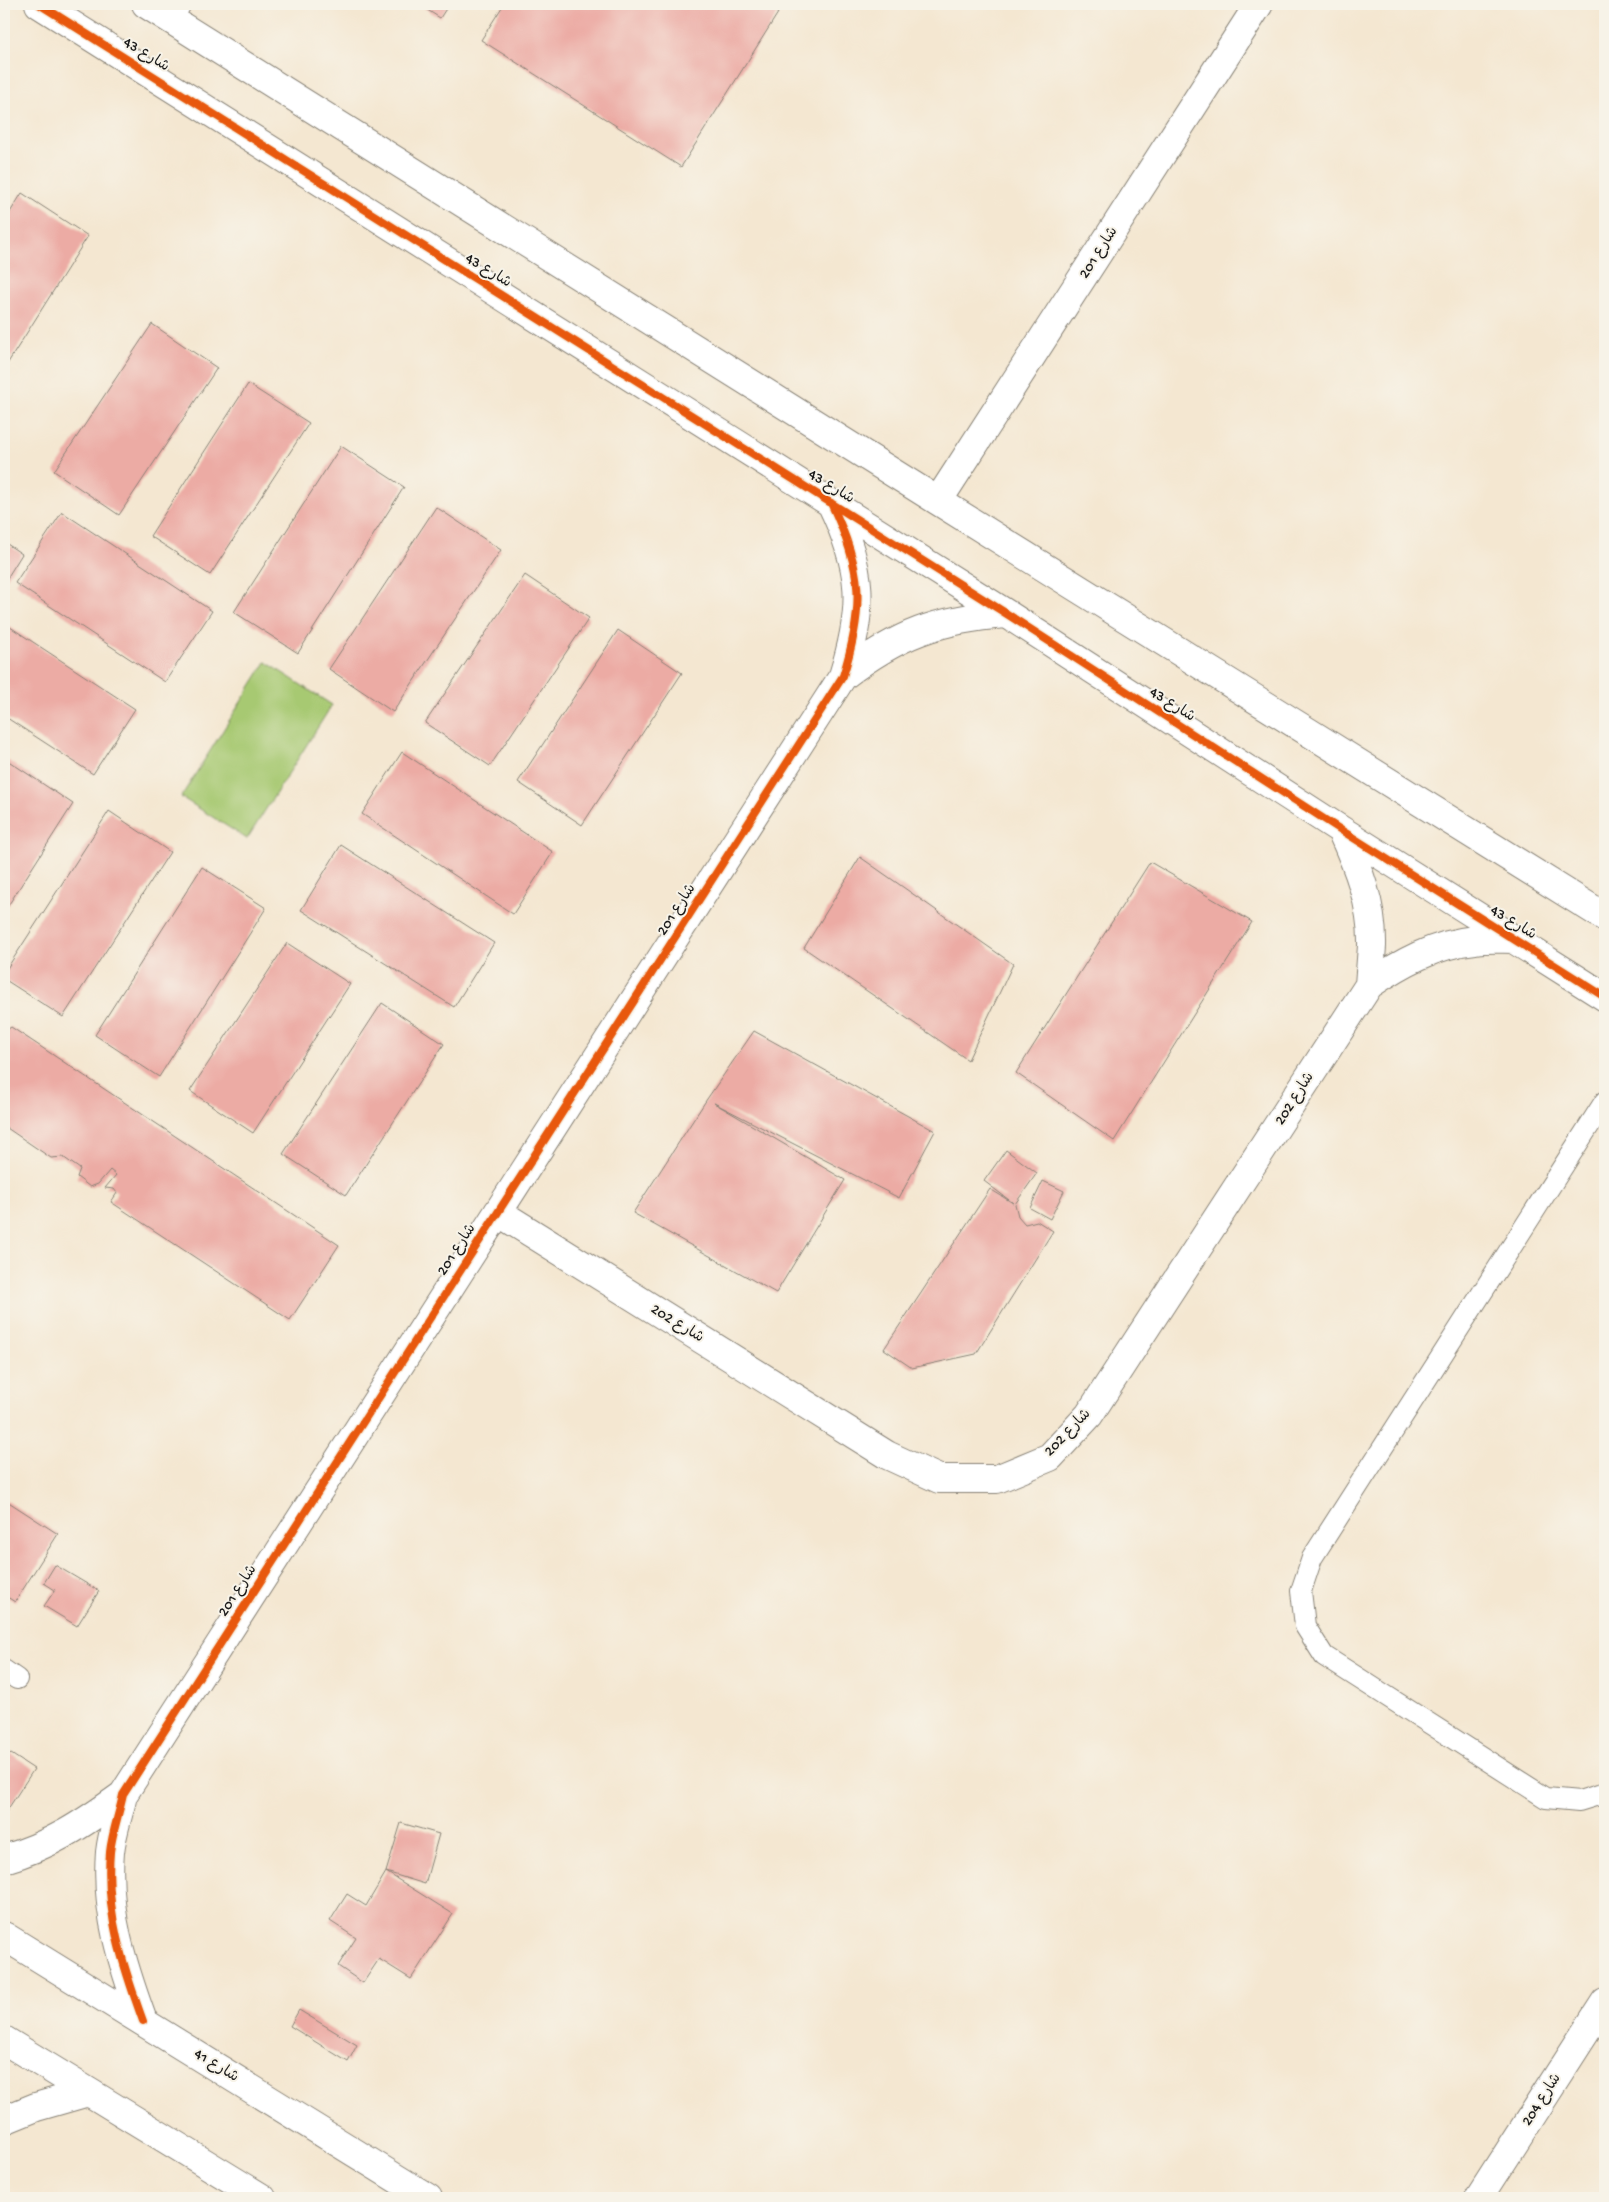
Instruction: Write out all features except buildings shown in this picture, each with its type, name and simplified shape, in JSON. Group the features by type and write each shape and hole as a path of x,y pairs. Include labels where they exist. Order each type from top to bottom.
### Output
{"street":[{"name":"شارع 43","path":"39,4 1007,614 1341,830 1605,997"},
{"path":"146,4 177,12 938,502 1605,917"},
{"name":"شارع 201","path":"938,502 1259,4"},
{"name":"شارع 201","path":"143,2021 122,1965 111,1909 110,1851 123,1795 843,676 854,642 858,606 856,570 846,535 831,503"},
{"name":"شارع 201","path":"843,676 871,654 903,637 936,624 971,616 1007,614"},
{"name":"شارع 202","path":"1341,830 1358,867 1368,905 1372,945 1369,985"},
{"name":"شارع 202","path":"498,1212 887,1455 940,1479 997,1479 1050,1457 1089,1415 1369,985 1401,963 1436,948 1474,940 1514,939"},
{"name":"شارع 201","path":"4,1859 27,1852 78,1828 123,1795"},
{"name":"شارع 41","path":"4,1936 428,2198"},
{"name":"شارع 204","path":"1479,2198 1605,2002"},
{"path":"4,2040 262,2198"},
{"path":"4,2120 36,2107 88,2092"}],"lane":[{"path":"1605,1101 1312,1558 1301,1592 1305,1626 1324,1656 1546,1798 1579,1801 1605,1793"}],"green space":[{"path":"266,662 332,705 247,839 181,797"}],"cycle path":[{"path":"39,4 1007,614 1341,830 1605,997"},
{"path":"143,2021 122,1959 110,1896 110,1852 123,1795 843,676 855,629 857,588 855,569 849,548 831,503"}]}
